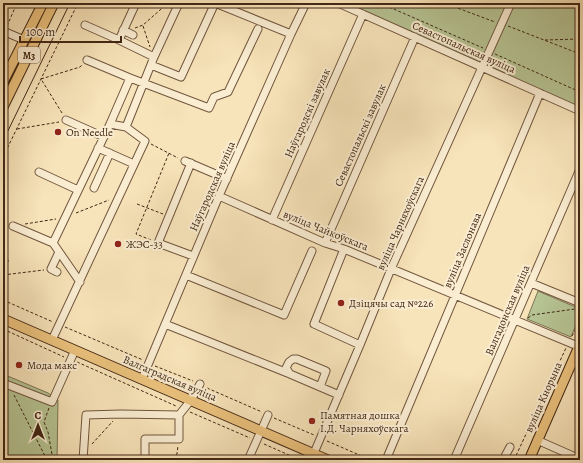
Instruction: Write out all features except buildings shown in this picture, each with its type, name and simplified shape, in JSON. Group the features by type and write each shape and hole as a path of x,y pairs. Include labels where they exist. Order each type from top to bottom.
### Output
{"main road":[{"name":"М3","path":"3,82 43,3"},
{"name":"М3","path":"3,107 54,3"},
{"name":"Валгаградская вуліца","path":"3,319 261,430 312,457 328,460"},
{"name":"вуліца Кнорына","path":"528,460 580,346"}],"street":[{"path":"119,40 136,3"},
{"path":"126,127 154,57 180,3"},
{"path":"151,64 181,77 215,3 290,34"},
{"name":"Наўгародская вуліца","path":"142,379 219,196 290,34 306,3"},
{"name":"Севастопальская вуліца","path":"338,3 580,111"},
{"name":"вуліца Чарняхоўскага","path":"312,457 391,269 476,86 482,67 510,3"},
{"name":"Наўгародскі завулак","path":"272,220 363,14"},
{"path":"85,25 154,57"},
{"path":"87,60 143,84 208,108 214,97 228,92 258,29"},
{"path":"4,31 24,40"},
{"path":"124,31 133,35"},
{"name":"Севастопальскі завулак","path":"325,242 416,37"},
{"path":"53,243 104,137 130,78"},
{"name":"вуліца Заслонава","path":"386,460 540,93"},
{"path":"66,120 104,137"},
{"path":"52,340 145,141 126,127 110,124"},
{"path":"98,148 134,164"},
{"path":"94,188 110,153"},
{"path":"91,162 103,169"},
{"path":"193,256 158,242 188,162 227,179"},
{"name":"Валгадонская вуліца","path":"454,460 517,321 530,283 580,169"},
{"path":"39,172 78,190"},
{"name":"вуліца Чайкоўскага","path":"219,196 272,220 569,343 580,346"},
{"path":"13,226 53,243 80,282"},
{"path":"344,249 314,324 360,345"},
{"path":"186,274 284,315 312,251"},
{"path":"54,270 59,252"},
{"path":"530,283 580,304"},
{"path":"165,324 339,395"},
{"path":"6,384 52,402 75,350"},
{"path":"290,374 286,365 293,359 297,359 326,371 320,387"},
{"path":"145,460 145,439 179,439 179,415 191,400 200,384"},
{"path":"83,457 86,415 179,415"},
{"path":"248,460 268,415"},
{"path":"537,440 580,459"},
{"path":"503,460 510,447"}],"path":[{"path":"4,31 17,3"},
{"path":"3,156 78,3"},
{"path":"124,31 142,25 168,3"},
{"path":"380,3 580,92"},
{"path":"444,3 580,54"},
{"path":"142,25 150,46"},
{"path":"544,40 580,39"},
{"path":"41,79 80,67 87,60"},
{"path":"16,129 66,120 41,79"},
{"path":"145,141 188,162"},
{"path":"158,242 136,234 169,153"},
{"path":"137,204 168,217"},
{"path":"3,260 9,261"},
{"path":"3,275 54,270"},
{"path":"3,300 200,384 371,460"},
{"path":"517,321 532,315 580,308"},
{"path":"514,460 580,321"},
{"path":"3,329 300,460"},
{"path":"6,384 47,460"},
{"path":"52,402 44,422 48,432 53,460"},
{"path":"83,457 120,414"},
{"path":"176,460 179,439"}],"green space":[{"path":"337,3 580,3 580,109"},
{"path":"538,291 580,309 580,315 571,337 527,319"},
{"path":"3,374 48,393 58,400 57,460 3,460"}],"tram line":[{"path":"3,141 70,3"}],"place":[{"name":"On Needle","path":"58,132"},
{"name":"ЖЭС-33","path":"118,244"},
{"name":"Дзіцячы сад №226","path":"341,303"},
{"name":"Мода макс","path":"19,365"},
{"name":"Памятная дошка І.Д. Чарняхоўскага","path":"312,421"}]}
